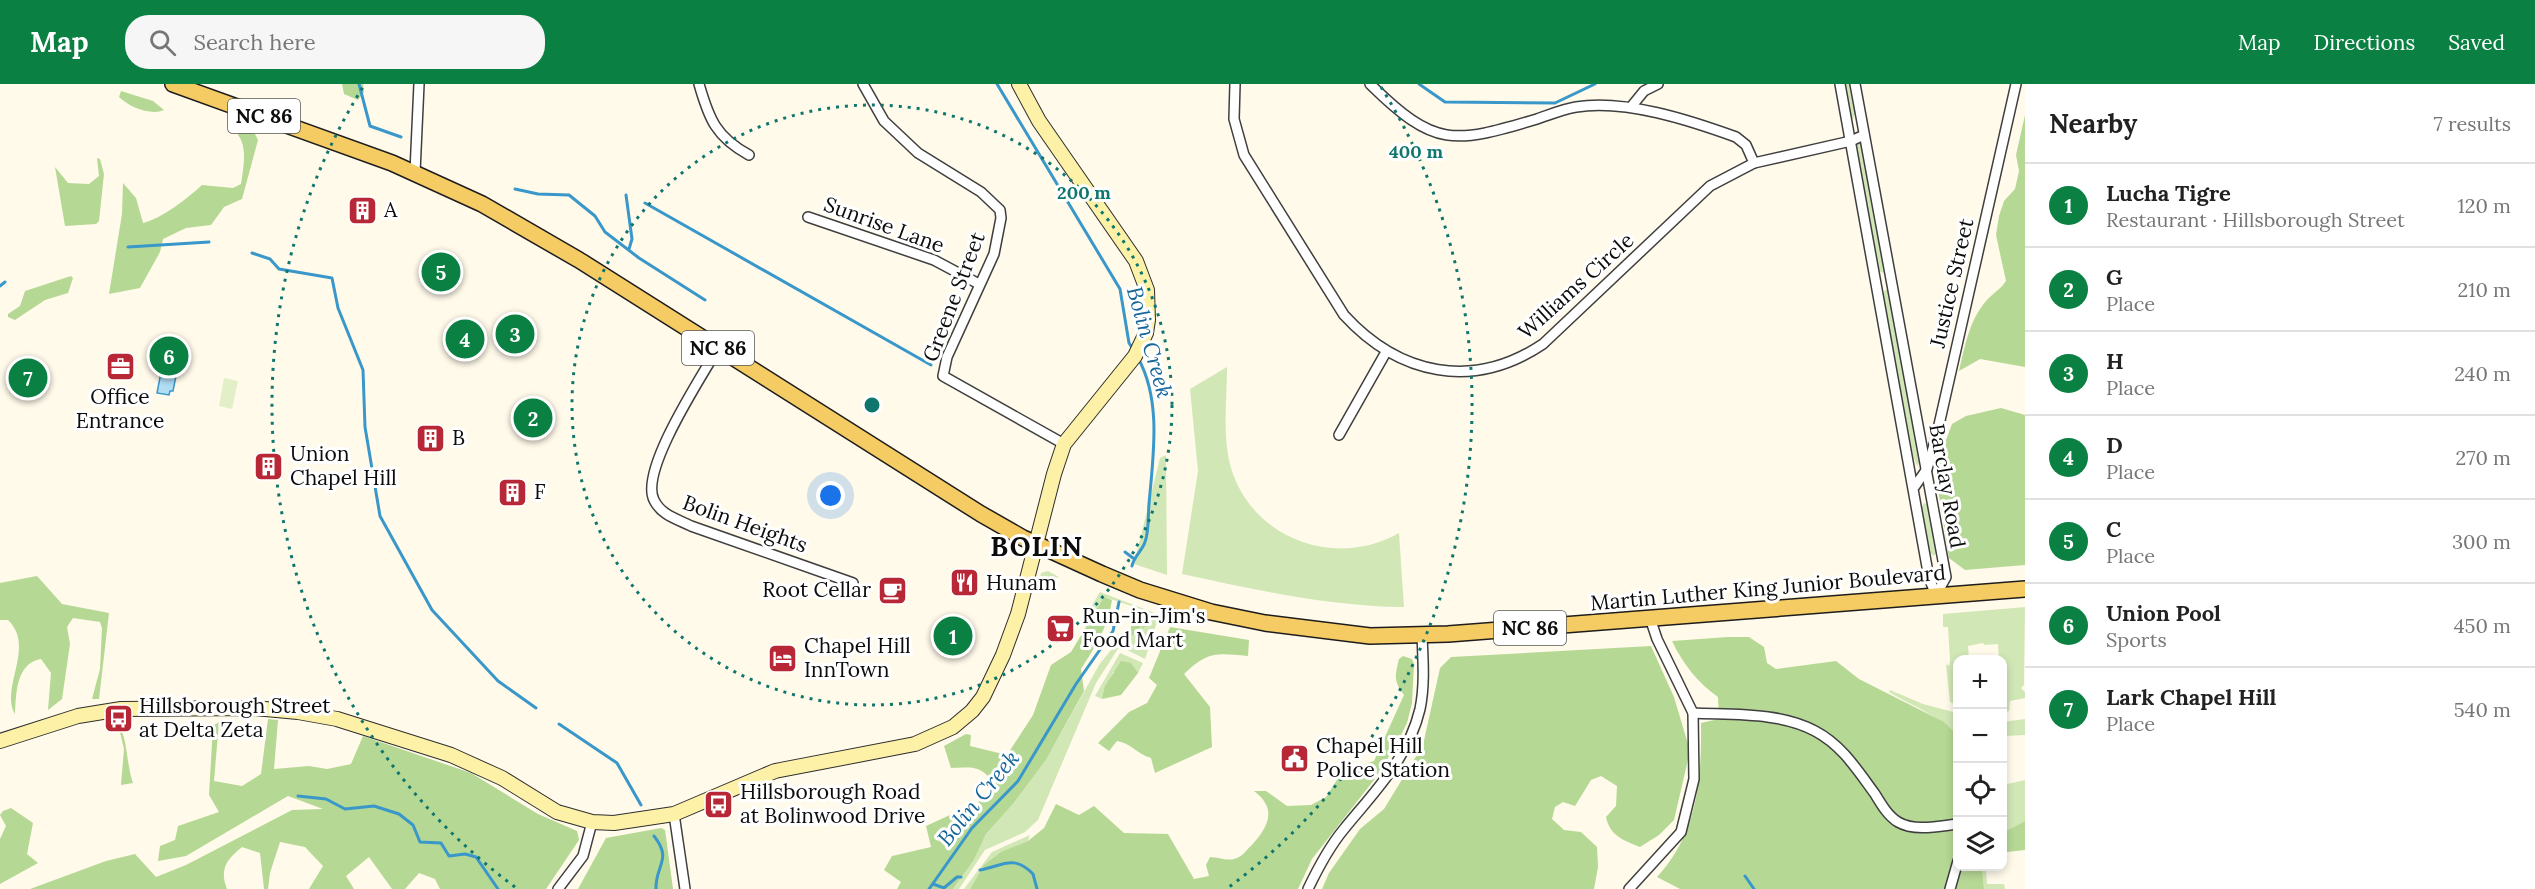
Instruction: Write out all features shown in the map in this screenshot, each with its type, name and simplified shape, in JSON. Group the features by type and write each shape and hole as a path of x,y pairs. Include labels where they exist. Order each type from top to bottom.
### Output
{"main road":[{"name":"Martin Luther King Junior Boulevard","path":"172,84 414,172 482,204 548,241 962,502 1036,544 1140,590 1211,612 1321,632 1387,636 2025,589"}],"street":[{"path":"414,172 419,84"},
{"path":"699,84 714,126 730,144 749,154"},
{"name":"Greene Street","path":"863,84 884,121 918,153 981,192 1000,210 1001,218 994,254 947,357 943,376 1064,444"},
{"path":"0,741 78,716 121,709 254,708 298,712 337,719 452,755 502,778 557,812 592,822 621,823 674,814 775,771 915,744 963,720 983,697 1004,655 1018,614 1064,444 1128,367 1146,333 1149,306 1147,290 1136,261 1039,121 1019,84"},
{"name":"Williams Circle","path":"1235,84 1234,119 1244,155 1344,315 1360,333 1386,352 1424,367 1461,371 1495,367 1527,354 1559,330 1710,186 1754,163 1851,141 1864,135"},
{"path":"1370,84 1398,112 1412,122 1448,136 1465,138 1484,135 1575,107 1631,107 1736,136 1746,145 1754,163"},
{"path":"1631,107 1639,95 1658,84"},
{"name":"Barclay Road","path":"1840,84 1915,486 1929,578 1936,596"},
{"name":"Barclay Road","path":"1855,84 1946,578 1936,596"},
{"name":"Justice Street","path":"1915,486 1927,469 2016,84"},
{"name":"Sunrise Lane","path":"807,217 934,260 980,284"},
{"path":"1877,283 1890,281"},
{"name":"Bolin Heights","path":"718,348 663,445 652,475 653,499 666,514 691,526 853,583"},
{"path":"1340,435 1386,352"},
{"path":"1629,889 1681,832 1694,779 1693,712 1657,639 1650,618"},
{"path":"1308,889 1333,844 1380,789 1406,747 1420,709 1423,688 1422,635"},
{"path":"1693,712 1790,720 1808,728 1838,747 1857,768 1888,814 1899,823 1917,827 1953,824"},
{"path":"674,814 685,889"},
{"path":"558,889 583,856 592,822"},
{"path":"1950,889 1955,871"}],"green space":[{"path":"342,84 363,84 364,92 358,100 344,94"},
{"path":"1843,84 1851,84 1856,111 1853,119 1851,119"},
{"path":"121,91 153,101 164,110 153,112 134,107 119,97"},
{"path":"2025,115 2025,367 1980,359 1959,371 1968,334 1975,317 1986,301 2006,281 1996,235 2004,201 2015,189 2019,171 2016,155"},
{"path":"240,128 255,134 258,140 242,199 224,207 211,225 186,228 163,239 160,252 140,288 109,294 122,214 123,183 136,198 143,223 166,213 202,185 233,188 241,184 244,165 243,146 238,135"},
{"path":"1860,141 1885,268 1883,273 1879,271 1855,151 1855,143"},
{"path":"97,158 100,159 104,174 99,221 96,224 65,226 55,167 68,183 89,184 99,176"},
{"path":"71,276 73,278 68,293 45,300 15,320 8,317 8,314 20,306 25,291"},
{"path":"1885,290 1889,290 1920,462 1917,466 1913,456 1883,294"},
{"path":"1227,367 1228,456 1242,493 1258,514 1277,530 1300,541 1324,547 1349,548 1375,543 1399,533 1404,607 1320,600 1182,574 1198,471 1190,389"},
{"path":"224,378 238,381 232,409 219,406"},
{"path":"2001,408 2025,415 2025,565 1965,570 1949,558 1937,483 1939,459 1952,424 1966,416"},
{"path":"1166,455 1167,575 1134,564 1160,458"},
{"path":"1924,503 1928,505 1936,553 1934,556 1930,553 1922,507"},
{"path":"1048,571 1059,577 1054,578 1050,586 1037,591 1041,573"},
{"path":"37,576 62,604 109,613 99,699 92,699 100,669 102,628 100,622 73,618 67,627 70,644 62,699 48,710 51,673 41,659 27,666 22,673 17,689 15,714 12,692 19,642 16,631 8,620 0,620 0,583"},
{"path":"1100,592 1155,613 1157,622 1145,659 1123,648 1130,633 1132,635 1141,609 1104,597 1096,611 1082,622"},
{"path":"1104,597 1112,600 1110,610 1100,636 1081,669 1084,691 1046,760 1013,804 986,834 974,860 953,889 897,889 901,882 884,870 892,856 931,847 926,826 950,815 971,818 982,795 992,796 996,786 986,774 977,769 951,768 944,746 966,734 971,735 970,746 1007,755 1033,715 1051,665 1071,652"},
{"path":"2025,607 2024,685 2021,688 2025,692 2025,698 2010,701 2007,712 2007,655 1999,655 1998,644 1984,645 1983,643 1968,646 1969,655 1953,655 1953,703 1950,702 1946,664 1949,666 1950,661 1948,627 1943,627 1943,614"},
{"path":"1141,609 1151,615 1152,622 1143,628 1141,626 1132,636 1130,633 1134,611"},
{"path":"1170,627 1249,640 1248,656 1213,655 1192,666 1184,674 1210,707 1212,747 1155,773 1151,758 1126,744 1117,741 1109,751 1098,743 1129,712 1147,703 1157,685 1149,678"},
{"path":"1123,635 1121,644 1096,683 1038,820 1025,832 985,850 959,889 953,889 974,860 986,834 1013,804 1046,760 1099,665"},
{"path":"1749,637 1764,647 1767,663 1776,669 1836,661 1859,679 1944,722 1953,731 1953,871 1982,871 1984,889 1680,889 1657,877 1681,843 1689,824 1698,785 1701,723 1719,719 1718,697 1691,672 1672,641"},
{"path":"1651,646 1674,697 1690,751 1674,820 1659,835 1640,847 1623,839 1614,833 1606,817 1616,806 1617,786 1601,776 1591,780 1575,806 1563,802 1555,807 1552,819 1564,830 1581,832 1597,847 1598,867 1594,889 1322,889 1329,873 1360,829 1384,809 1423,745 1440,668 1451,657"},
{"path":"1120,653 1143,663 1138,673 1113,672 1102,699 1095,696"},
{"path":"1403,656 1412,659 1414,664 1412,703 1407,723 1374,780 1312,859 1298,889 970,889 984,865 1001,852 1028,841 1044,828 1056,804 1079,815 1094,806 1124,833 1168,834 1194,879 1209,876 1206,865 1210,857 1230,860 1239,857 1266,826 1268,812 1266,805 1254,791 1266,791 1287,806 1311,805 1326,797 1342,772 1374,761 1404,695 1396,678 1399,659"},
{"path":"1121,661 1131,663 1138,673 1121,695 1102,699 1105,686"},
{"path":"1890,690 1923,704 1953,712 1953,733 1939,720 1889,692"},
{"path":"268,719 278,720 274,769 309,766 327,769 351,764 363,736 471,773 538,814 577,831 579,840 546,889 440,889 435,879 419,873 405,889 392,889 369,857 346,876 354,889 309,889 323,866 305,847 280,842 270,873 268,889 264,889 260,853 242,847 232,856 224,870 227,889 30,889 106,861 135,854 156,877 186,865 292,810 323,809 288,796 186,856 158,861 160,846 175,840 178,826 219,812 209,795 213,726 219,722 214,781 242,786 261,774"},
{"path":"2025,719 2025,735 2007,736 2007,721"},
{"path":"119,728 124,737 133,783 121,785 124,749"},
{"path":"2025,780 2025,821 2007,830 2007,817 2007,784"},
{"path":"11,808 33,823 27,854 38,863 0,884 0,839 6,826 0,815"},
{"path":"2025,821 2025,850 2007,852 2007,830"},
{"path":"661,828 665,830 673,889 578,889 606,838"},
{"path":"1030,835 1028,841 994,859 982,870 970,889 964,889 992,852"},
{"path":"1982,871 1986,871 1987,884 2004,884 2005,889 1984,889"}],"water":[{"path":"168,336 181,339 176,353 181,355 178,369 173,368 171,374 176,376 173,391 170,391 169,395 157,393"}],"waterway":[{"path":"359,84 370,126 401,137"},
{"name":"Bolin Creek","path":"997,84 1120,289 1129,343 1133,349"},
{"path":"1419,84 1445,102 1555,103 1595,84"},
{"path":"515,189 538,194 569,195 595,216 605,232 639,258 705,300"},
{"path":"626,195 632,239 629,249"},
{"path":"645,203 931,365"},
{"path":"128,247 209,242"},
{"path":"252,253 270,259 279,269 332,278 338,308 363,370 365,427 380,516 432,610 498,681 536,708"},
{"path":"0,286 5,282"},
{"name":"Bolin Creek","path":"1132,566 1144,545 1147,533 1154,448 1150,392 1146,375 1138,358"},
{"path":"1125,552 1133,558"},
{"name":"Bolin Creek","path":"929,889 972,828 1018,781 1076,684 1113,631 1119,602"},
{"path":"559,724 617,763 641,805"},
{"path":"298,796 326,799 345,809 374,806 399,814 413,825 420,842 441,843 449,856 465,854 476,857 498,889"},
{"path":"654,836 660,844 663,857 656,889"},
{"path":"980,870 1008,863 1020,864 1033,874 1037,889"},
{"path":"1745,876 1754,889"},
{"path":"933,884 944,888 957,877 961,877"}],"place":[{"name":"A","path":"363,210"},
{"name":"C","path":"441,272"},
{"name":"H","path":"515,334"},
{"name":"D","path":"465,339"},
{"name":"Union Pool","path":"169,356"},
{"name":"Office Entrance","path":"120,366"},
{"name":"Lark Chapel Hill","path":"28,378"},
{"name":"G","path":"533,418"},
{"name":"B","path":"431,438"},
{"name":"Union Chapel Hill","path":"269,466"},
{"name":"F","path":"513,492"},
{"name":"Hunam","path":"965,583"},
{"name":"Root Cellar","path":"892,590"},
{"name":"Run-in-Jim's Food Mart","path":"1061,628"},
{"name":"Lucha Tigre","path":"953,636"},
{"name":"Chapel Hill InnTown","path":"783,658"},
{"name":"Hillsborough Street at Delta Zeta","path":"118,718"},
{"name":"Chapel Hill Police Station","path":"1295,758"},
{"name":"Hillsborough Road at Bolinwood Drive","path":"719,804"}],"district":[{"name":"BOLIN","path":"1037,547"}]}
